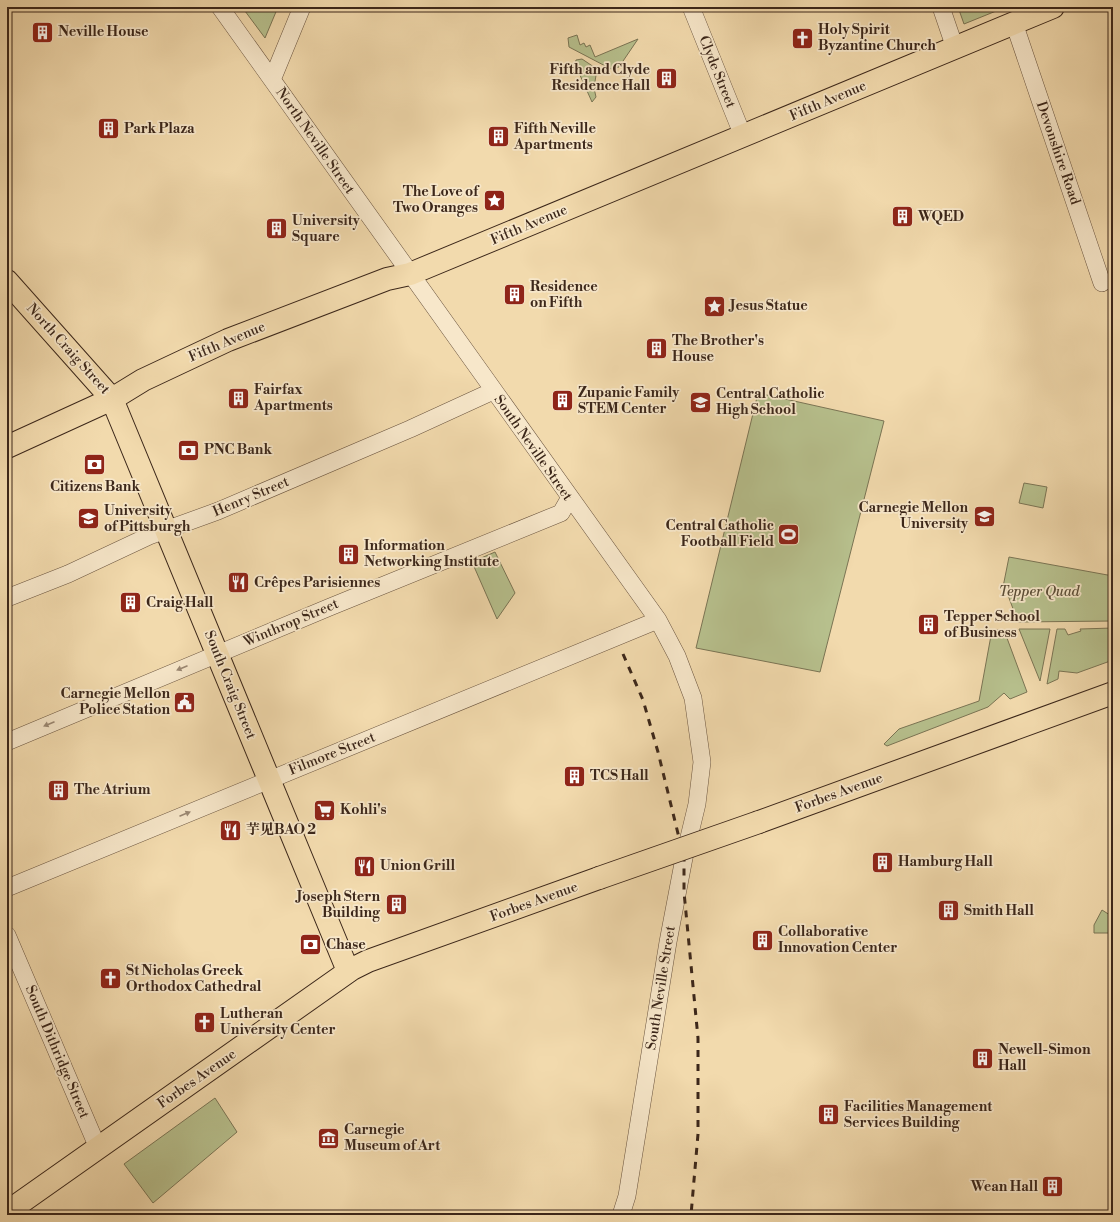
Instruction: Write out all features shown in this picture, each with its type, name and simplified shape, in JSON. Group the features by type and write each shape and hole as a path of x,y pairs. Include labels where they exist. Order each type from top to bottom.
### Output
{"main road":[{"name":"Fifth Avenue","path":"7,447 112,399 143,380 228,340 387,279 410,274 1053,7"},
{"name":"North Craig Street","path":"7,281 112,399"},
{"name":"South Craig Street","path":"112,399 348,972"},
{"name":"Forbes Avenue","path":"8,1209 98,1148 348,972 368,961 1113,693"}],"street":[{"name":"North Neville Street","path":"220,7 410,274"},
{"path":"272,80 302,7"},
{"name":"Clyde Street","path":"691,7 743,136"},
{"path":"941,7 955,48"},
{"name":"Devonshire Road","path":"1014,23 1102,283"},
{"name":"South Neville Street","path":"410,274 569,499 658,620 677,656 693,698 702,762 697,804 684,858 668,942 626,1196 620,1215"},
{"name":"Henry Street","path":"7,598 51,582 148,536 218,511 372,446 493,391"},
{"name":"Winthrop Street","path":"7,742 561,513 569,499"},
{"name":"Filmore Street","path":"7,888 658,620"},
{"name":"South Dithridge Street","path":"7,935 98,1148"}],"green space":[{"path":"242,7 278,7 265,38"},
{"path":"958,7 1006,7 964,24"},
{"path":"577,35 580,45 584,43 586,47 590,45 595,57 638,39 619,67 611,69 569,47 568,38"},
{"path":"582,59 597,69 594,88 596,97 592,102 575,64 576,60"},
{"name":"Central Catholic Football Field","path":"758,393 884,421 820,672 696,648"},
{"path":"1024,483 1047,487 1043,508 1019,503"},
{"path":"495,552 515,593 497,619 472,562"},
{"name":"Tepper Quad","path":"1009,557 1113,576 1113,621 1018,622 1006,590 1003,587"},
{"path":"1113,628 1113,660 1077,673 1059,671 1058,679 1047,684 1057,629 1065,629 1068,635 1081,631 1080,629"},
{"path":"1019,629 1050,629 1040,681"},
{"path":"992,630 1004,630 1027,692 1010,699 1004,693 988,707 887,746 884,744 899,729 979,701"},
{"path":"1102,910 1113,917 1113,933 1094,933 1094,925"},
{"path":"215,1098 237,1132 153,1203 124,1164"}],"railway":[{"path":"623,654 643,700 658,752 684,858 684,892 698,1038 698,1134 691,1215"}],"place":[{"name":"Neville House","path":"43,32"},
{"name":"Holy Spirit Byzantine Church","path":"802,38"},
{"name":"Fifth and Clyde Residence Hall","path":"666,78"},
{"name":"Park Plaza","path":"109,129"},
{"name":"Fifth Neville Apartments","path":"498,137"},
{"name":"The Love of Two Oranges","path":"494,200"},
{"name":"WQED","path":"903,217"},
{"name":"University Square","path":"276,229"},
{"name":"Residence on Fifth","path":"515,295"},
{"name":"Jesus Statue","path":"714,306"},
{"name":"The Brother's House","path":"657,349"},
{"name":"Fairfax Apartments","path":"239,398"},
{"name":"Zupanic Family STEM Center","path":"563,401"},
{"name":"Central Catholic High School","path":"701,402"},
{"name":"PNC Bank","path":"188,450"},
{"name":"Citizens Bank","path":"95,465"},
{"name":"Carnegie Mellon University","path":"984,516"},
{"name":"University of Pittsburgh","path":"88,519"},
{"name":"Central Catholic Football Field","path":"789,534"},
{"name":"Information Networking Institute","path":"349,554"},
{"name":"Crêpes Parisiennes","path":"238,583"},
{"name":"Craig Hall","path":"131,603"},
{"name":"Tepper School of Business","path":"928,625"},
{"name":"Carnegie Mellon Police Station","path":"185,702"},
{"name":"TCS Hall","path":"575,776"},
{"name":"The Atrium","path":"59,790"},
{"name":"Kohli's","path":"324,810"},
{"name":"芋见BAO 2","path":"231,830"},
{"name":"Hamburg Hall","path":"882,862"},
{"name":"Union Grill","path":"365,866"},
{"name":"Joseph Stern Building","path":"396,905"},
{"name":"Smith Hall","path":"949,911"},
{"name":"Collaborative Innovation Center","path":"763,940"},
{"name":"Chase","path":"311,945"},
{"name":"St Nicholas Greek Orthodox Cathedral","path":"111,979"},
{"name":"Lutheran University Center","path":"205,1022"},
{"name":"Newell-Simon Hall","path":"983,1058"},
{"name":"Facilities Management Services Building","path":"829,1115"},
{"name":"Carnegie Museum of Art","path":"329,1138"},
{"name":"Wean Hall","path":"1053,1187"}]}
